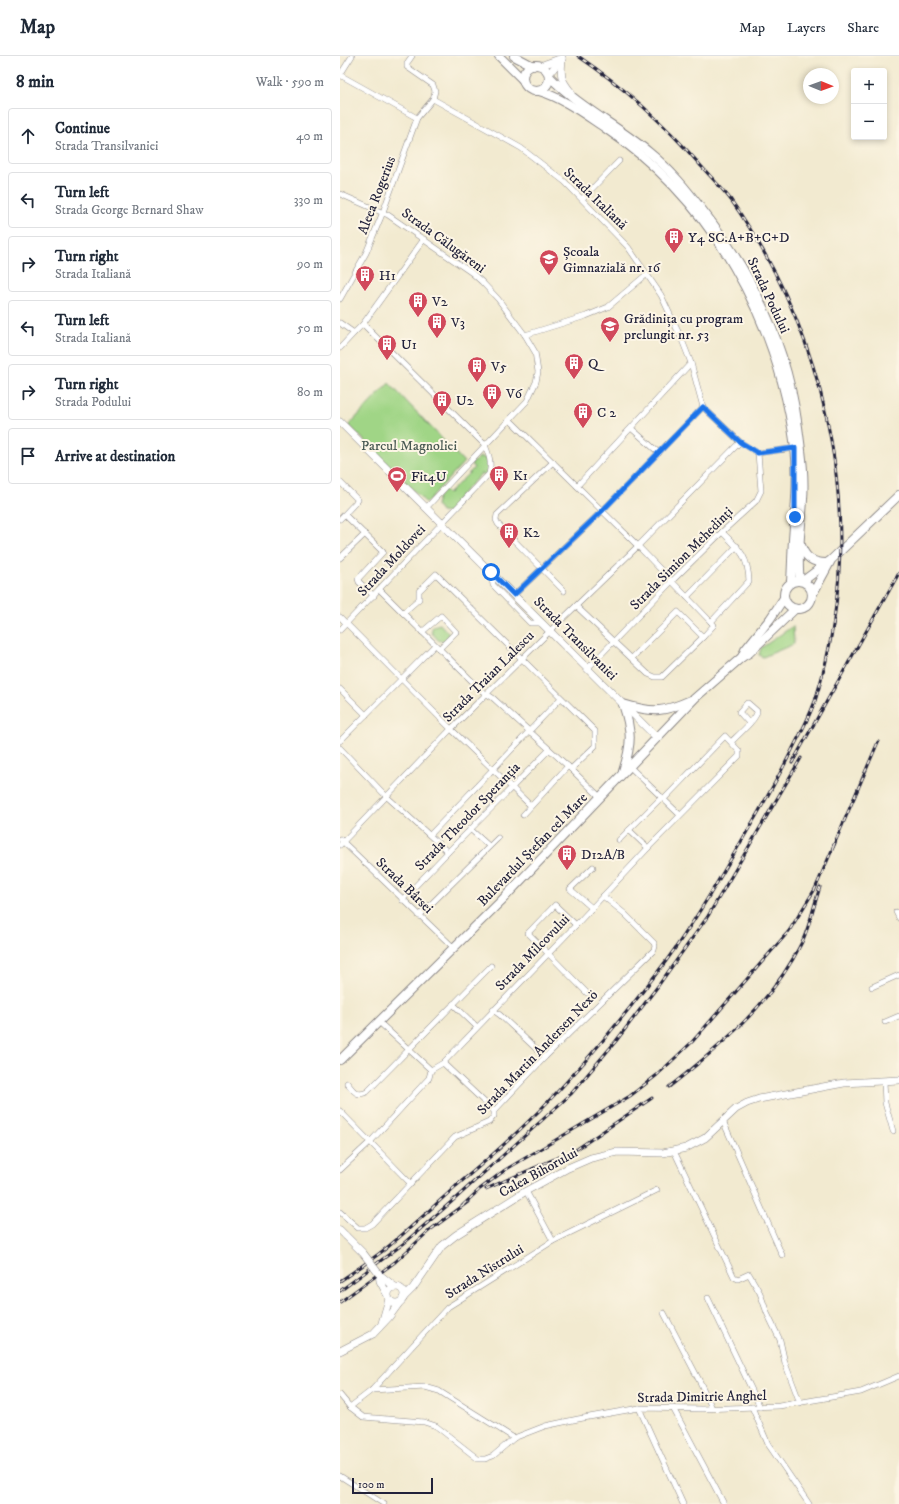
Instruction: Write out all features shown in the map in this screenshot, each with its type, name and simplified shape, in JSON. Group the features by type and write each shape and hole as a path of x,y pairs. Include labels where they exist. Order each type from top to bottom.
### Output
{"main road":[{"path":"499,56 523,80 528,89 535,91 539,91 546,87 549,76 563,57"},
{"path":"514,56 545,69 549,76"},
{"path":"523,80 524,73 529,67 563,57"},
{"path":"563,57 560,71 563,82 589,109"},
{"name":"Strada Podului","path":"549,76 570,96 663,163 679,180 721,233 748,277 761,304 788,373 796,416 804,497 798,573 801,581"},
{"name":"Strada Podului","path":"539,91 551,94 565,102 621,138 672,183 719,242 755,305 782,380 795,448 795,517 790,582"},
{"name":"Strada Transilvaniei","path":"340,422 657,738"},
{"path":"829,562 806,607 802,609 795,609 788,606 784,598 784,589 790,582 801,581 829,562 897,497"},
{"path":"800,544 810,560 829,562"},
{"path":"801,581 810,588 812,594"},
{"name":"Bulevardul Ștefan cel Mare","path":"742,657 744,650 770,619 784,598"},
{"name":"Bulevardul Ștefan cel Mare","path":"340,1060 454,948 695,698 742,657 749,653 795,609"},
{"path":"623,704 644,710 658,710 678,706 695,698"},
{"path":"622,774 627,759 630,737 629,721 623,704"},
{"name":"Calea Bihorului","path":"340,1351 373,1334 413,1288 442,1246 456,1235 526,1191 568,1168 591,1158 617,1152 663,1152 686,1148 705,1138 736,1110 747,1103 759,1099 844,1083 899,1080"},
{"path":"340,1230 363,1253 379,1275 402,1290 402,1300 393,1303 388,1297 380,1281 379,1275"},
{"path":"382,1323 390,1289 416,1282"}],"street":[{"path":"352,56 340,75 417,118"},
{"path":"412,56 407,63 407,67 433,85 435,91 433,99"},
{"name":"Aleea Rogerius","path":"340,299 366,253 383,212 417,118 433,99"},
{"name":"Strada Italiană","path":"433,99 521,148 565,182 628,247 661,295 691,363 703,407"},
{"path":"582,199 619,161"},
{"name":"Strada Călugăreni","path":"340,194 383,212 477,277 498,300 525,335 537,358 538,372 536,382 527,401 426,508"},
{"path":"340,348 364,324 424,239"},
{"path":"525,335 608,308 647,274"},
{"path":"340,323 354,333"},
{"path":"364,324 484,446 490,456 489,474 442,524"},
{"path":"578,486 691,363"},
{"path":"514,595 602,511 703,407 740,442 758,453 795,448"},
{"path":"510,420 638,546 714,626 662,677 655,677 648,674 576,606"},
{"path":"631,428 658,453"},
{"name":"Strada Traian Lalescu","path":"341,842 451,729 638,546 740,442"},
{"name":"Strada Simion Mehedinți","path":"588,668 615,642 672,581 756,501 761,491 758,453"},
{"path":"553,462 497,515 496,520 541,570 564,591"},
{"path":"340,482 358,500 340,519"},
{"path":"897,497 899,490"},
{"path":"345,514 383,552 358,579 359,582 374,596"},
{"name":"Strada Moldovei","path":"340,630 442,524"},
{"path":"711,622 749,581 749,569 745,558 737,546 722,532"},
{"path":"340,558 365,534"},
{"path":"687,597 737,546"},
{"path":"491,572 492,585 530,623 542,623"},
{"path":"403,613 419,599 419,591 436,574 595,731 595,746 569,767 523,815"},
{"path":"380,590 437,647 600,797"},
{"path":"632,658 678,612 703,637"},
{"path":"340,741 401,679 456,632 440,616 422,632"},
{"path":"340,617 530,806"},
{"path":"340,689 366,715"},
{"path":"430,835 561,698"},
{"path":"619,840 725,736 730,742 749,723"},
{"name":"Strada Milcovului","path":"431,1070 443,1063 648,848 739,756 739,751 730,742"},
{"path":"340,748 386,796 448,852"},
{"name":"Strada Theodor Speranția","path":"402,900 549,750"},
{"path":"629,766 680,815"},
{"path":"470,829 489,846"},
{"path":"629,830 648,848"},
{"path":"419,916 498,838"},
{"name":"Strada Bârsei","path":"341,842 454,948"},
{"path":"592,908 570,889 593,867"},
{"name":"Strada Martin Andersen Nexö","path":"340,1212 358,1228 365,1228 372,1224 455,1137 490,1122 494,1116 494,1112 545,1057 654,950 654,943 625,914 603,896"},
{"path":"576,924 555,905 528,933 587,994"},
{"path":"896,912 899,918"},
{"path":"347,1083 358,1094 361,1095 366,1092 491,966"},
{"path":"872,987 899,975"},
{"path":"453,1004 477,1027"},
{"path":"493,1010 545,1057"},
{"path":"885,1022 899,1016"},
{"path":"340,1170 370,1141 429,1078 431,1070 379,1022"},
{"path":"443,1063 494,1112"},
{"path":"884,1081 885,1103 893,1131"},
{"path":"340,1111 411,1184"},
{"path":"723,1121 782,1255"},
{"path":"674,1151 734,1277 738,1279 749,1274 760,1293 767,1313 780,1340 785,1363 800,1403"},
{"name":"Strada Nistrului","path":"350,1407 372,1390 448,1307 553,1241 657,1190"},
{"path":"526,1191 553,1241"},
{"path":"708,1298 760,1407"},
{"path":"664,1313 712,1408"},
{"name":"Strada Dimitrie Anghel","path":"340,1395 350,1407 363,1417 424,1422 436,1426 478,1459 485,1459 493,1456 514,1438 545,1426 639,1408 780,1406 861,1392 899,1376"},
{"path":"372,1390 425,1387 439,1391 514,1438"},
{"path":"752,1407 768,1444 809,1504"},
{"path":"639,1408 683,1504"},
{"path":"673,1408 724,1504"},
{"path":"340,1476 384,1504"}],"green space":[{"name":"Parcul Magnoliei","path":"389,383 464,462 426,503 349,425"},
{"path":"480,457 486,458 488,462 488,469 485,476 482,473 455,501 458,504 448,513 441,512 436,505 438,498 444,490 448,494 474,468 471,464"},
{"path":"440,624 449,634 446,640 439,641 431,632 433,626"},
{"path":"793,626 794,644 763,657 759,655 761,648"}],"railway":[{"path":"340,1281 398,1239 530,1120 557,1093 621,1019 651,980 676,947 706,902 781,772 805,725 815,701 831,637 839,571 839,506 831,441 816,377 794,315 766,256 724,191 673,135 628,93 578,56"},
{"path":"792,763 899,573"},
{"path":"833,847 878,742"},
{"path":"340,1291 403,1244 571,1094 616,1041 658,986 708,916 801,758"},
{"path":"463,1205 480,1189 505,1170 630,1096 657,1075 692,1042 789,931 815,889 835,843"},
{"path":"669,1087 726,1039 761,1004 790,964 802,942 810,922 820,887"},
{"path":"486,1189 577,1149 652,1098"},
{"path":"340,1302 395,1262 430,1230 468,1202"}],"place":[{"name":"Y4 SC.A+B+C+D","path":"674,254"},
{"name":"Școala Gimnazială nr. 16","path":"549,276"},
{"name":"H1","path":"365,292"},
{"name":"V2","path":"418,318"},
{"name":"V3","path":"437,339"},
{"name":"Grădinița cu program prelungit nr. 53","path":"610,343"},
{"name":"U1","path":"387,361"},
{"name":"Q","path":"574,380"},
{"name":"V5","path":"477,383"},
{"name":"V6","path":"492,410"},
{"name":"U2","path":"442,417"},
{"name":"C 2","path":"583,429"},
{"name":"K1","path":"499,492"},
{"name":"Fit4U","path":"397,493"},
{"name":"K2","path":"509,549"},
{"name":"D12A/B","path":"567,871"}],"route":[{"path":"491,572 514,595 602,511 703,407 740,442 758,453 795,448 795,517"}]}
